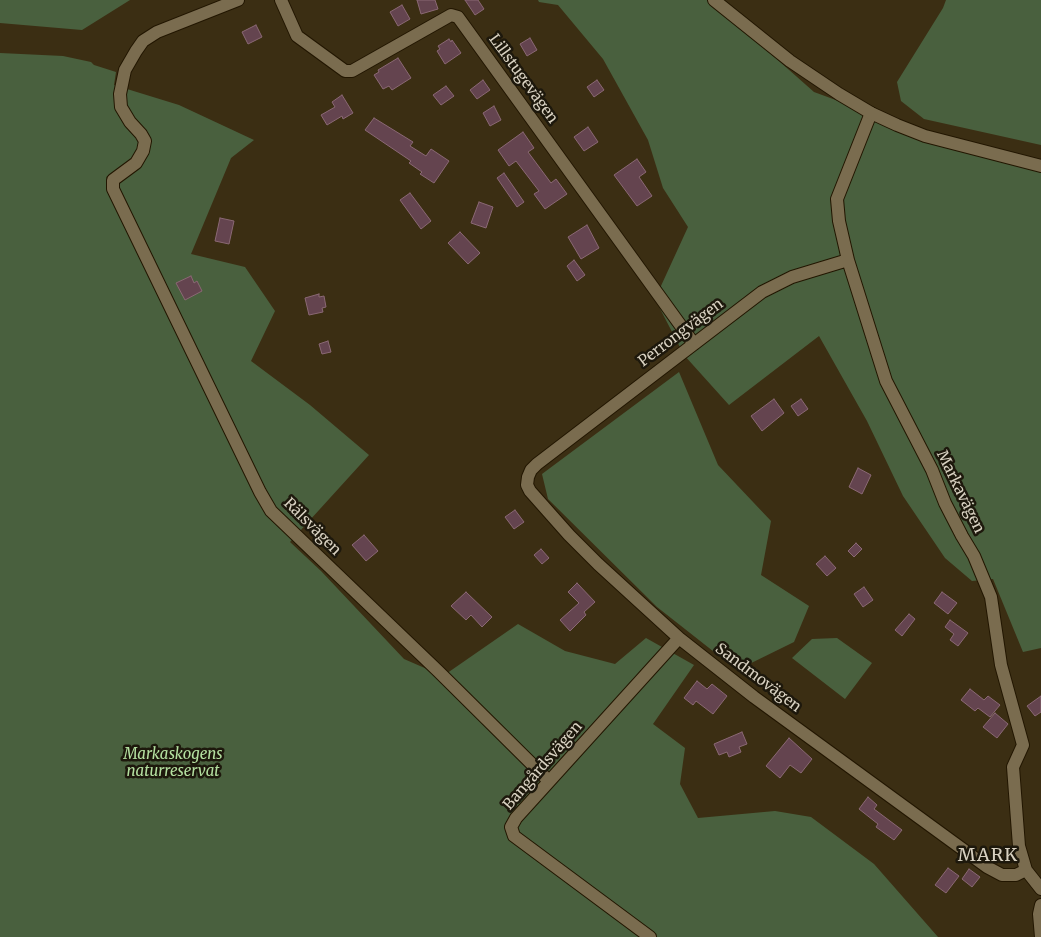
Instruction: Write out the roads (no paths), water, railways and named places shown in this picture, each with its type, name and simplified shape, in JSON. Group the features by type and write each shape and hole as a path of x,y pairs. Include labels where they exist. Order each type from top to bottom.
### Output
{"street":[{"name":"Rälsvägen","path":"238,0 157,32 143,41 136,50 125,70 120,94 122,107 130,122 145,141 143,151 136,163 113,180 113,189 255,483 271,511 438,671 549,781"},
{"name":"Lillstugevägen","path":"281,0 296,36 345,71 352,72 451,15 458,17 694,344"},
{"path":"714,0 790,61 871,113 926,136 1041,166"},
{"name":"Markavägen","path":"871,113 837,199 839,222 848,260 886,381 932,470 945,503 974,556 991,597 1001,665 1023,746 1013,767 1019,846 1026,870 1041,889"},
{"name":"Perrongvägen","path":"547,456 762,292 799,275 848,260"},
{"name":"Sandmovägen","path":"547,456 531,470 528,477 530,491 598,564 679,638 754,697 987,867 1002,875 1016,875 1026,870"},
{"name":"Bangårdsvägen","path":"650,937 514,836 511,828 516,818 679,638"},
{"path":"1041,905 1039,914 1041,937"}],"district":[{"name":"MARK","path":"988,856"}],"park label":[{"name":"Markaskogens naturreservat","path":"173,764"}]}
